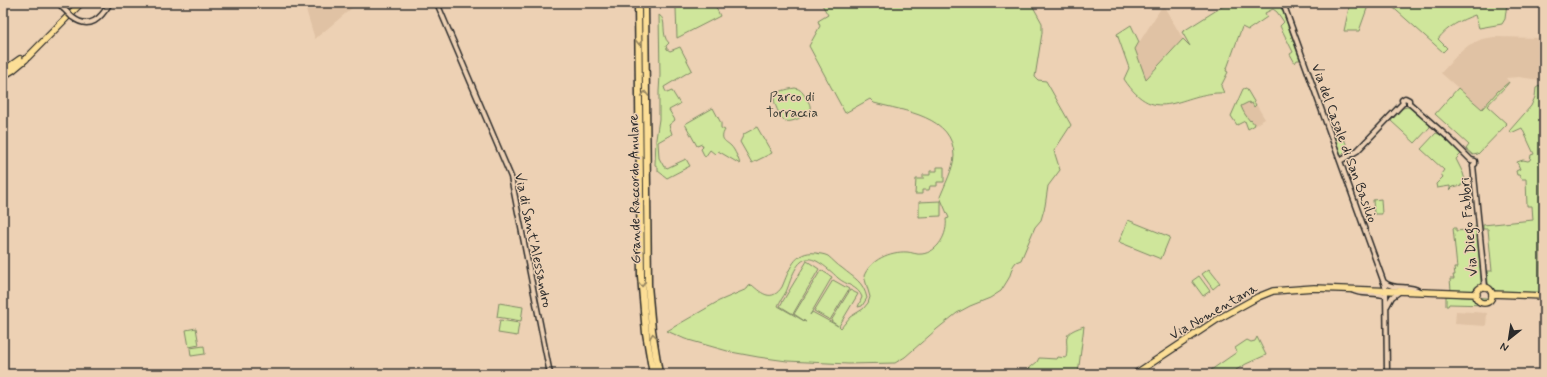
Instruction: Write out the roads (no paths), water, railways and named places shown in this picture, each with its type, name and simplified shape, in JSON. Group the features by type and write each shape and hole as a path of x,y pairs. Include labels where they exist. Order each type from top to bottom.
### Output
{"highway":[{"name":"Grande Raccordo Anulare","path":"638,3 641,276 646,333 652,373"},
{"name":"Grande Raccordo Anulare","path":"645,3 647,270 649,307 659,374"},
{"path":"655,353 663,374"}],"main road":[{"path":"3,71 24,56 76,3"},
{"path":"3,76 25,60 81,3"},
{"path":"1485,287 1490,290 1492,294 1490,300 1484,302 1479,300 1477,294 1480,288 1485,287"},
{"name":"Via Nomentana","path":"1139,373 1212,323 1267,293 1281,290 1308,288 1350,289 1386,293 1400,291 1477,294"},
{"path":"1492,294 1544,296"}],"street":[{"path":"59,3 62,8 72,17 81,22 92,22 102,16 110,3"},
{"name":"Via di Sant'Alessandro","path":"437,3 511,177 550,374"},
{"name":"Via del Casale di San Basilio","path":"1282,3 1384,282 1386,293 1387,374"},
{"name":"Via Diego Fabbri","path":"1340,160 1357,151 1403,103 1408,103 1451,140 1471,160 1470,163 1473,165 1485,287"},
{"name":"Via Nomentana","path":"1384,282 1391,286 1411,288 1419,292"},
{"path":"1386,309 1392,298 1400,291"}],"park label":[{"name":"Parco di Torraccia","path":"792,104"}]}
